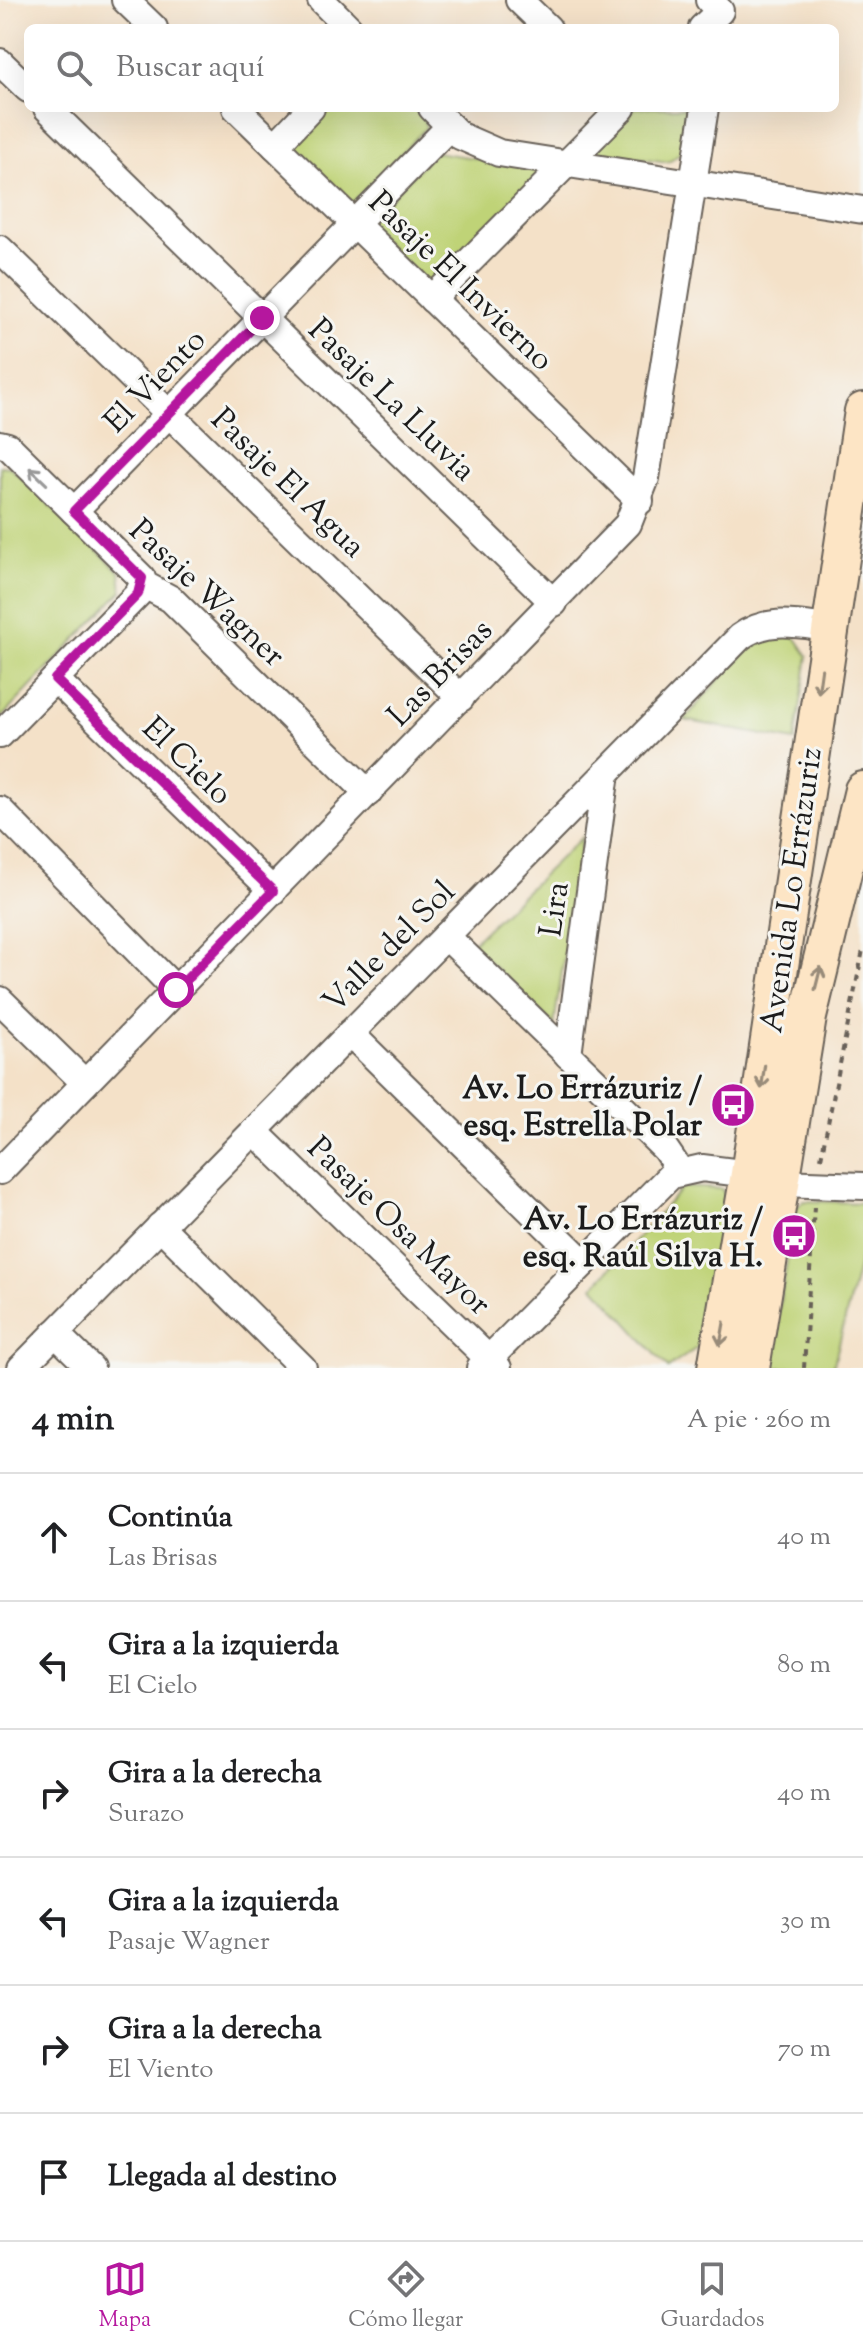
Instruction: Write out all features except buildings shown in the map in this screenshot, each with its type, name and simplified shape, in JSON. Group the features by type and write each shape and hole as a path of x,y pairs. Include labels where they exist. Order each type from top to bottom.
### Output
{"main road":[{"name":"Avenida Lo Errázuriz","path":"751,1368 765,1178 828,628 863,411"},
{"name":"Avenida Lo Errázuriz","path":"716,1368 808,1017 863,790"}],"street":[{"path":"125,0 150,24"},
{"path":"321,0 345,24"},
{"path":"519,0 544,24"},
{"path":"0,62 24,85"},
{"name":"Pasaje La Lluvia","path":"51,112 554,603"},
{"name":"Pasaje El Invierno","path":"240,112 640,501"},
{"path":"275,146 307,112"},
{"path":"432,299 618,112"},
{"name":"Las Brisas","path":"0,1171 622,533 640,501 704,112"},
{"path":"441,117 460,136 486,149 863,210"},
{"name":"El Viento","path":"74,511 355,223 441,117"},
{"name":"Pasaje El Agua","path":"0,249 461,698"},
{"name":"Pasaje Wagner","path":"0,444 8,446 142,578 143,584 171,599 368,793"},
{"path":"0,735 138,594 143,584"},
{"name":"Valle del Sol","path":"21,1368 749,631 780,622 828,628"},
{"name":"El Cielo","path":"55,679 273,891"},
{"name":"Lira","path":"568,1055 606,773"},
{"path":"0,810 176,990"},
{"path":"446,936 665,1149 680,1171"},
{"path":"0,1000 85,1083"},
{"path":"350,1033 584,1263"},
{"name":"Pasaje Osa Mayor","path":"254,1131 489,1365"},
{"path":"489,1365 663,1182 680,1171 702,1168 765,1178 863,1186"},
{"path":"160,1226 303,1368"},
{"path":"55,1333 91,1368"}],"green space":[{"path":"317,112 421,112 426,128 353,202 324,187 299,160 290,141"},
{"path":"631,112 690,112 685,149 668,162 591,151"},
{"path":"435,152 545,169 428,288 366,222"},
{"path":"0,466 10,467 120,572 122,591 0,719"},
{"path":"779,635 795,637 808,656 795,741 684,720 739,658 765,640"},
{"path":"582,837 554,1025 471,944"},
{"path":"683,1187 722,1189 728,1205 708,1340 668,1368 594,1286"},
{"path":"803,1201 863,1203 863,1247 833,1368 769,1368 796,1208"}],"place":[{"name":"Av. Lo Errázuriz / esq. Estrella Polar","path":"733,1105"},
{"name":"Av. Lo Errázuriz / esq. Raúl Silva H.","path":"794,1236"}],"route":[{"path":"176,990 273,891 55,679 138,594 143,584 142,578 74,511 262,318"}]}
